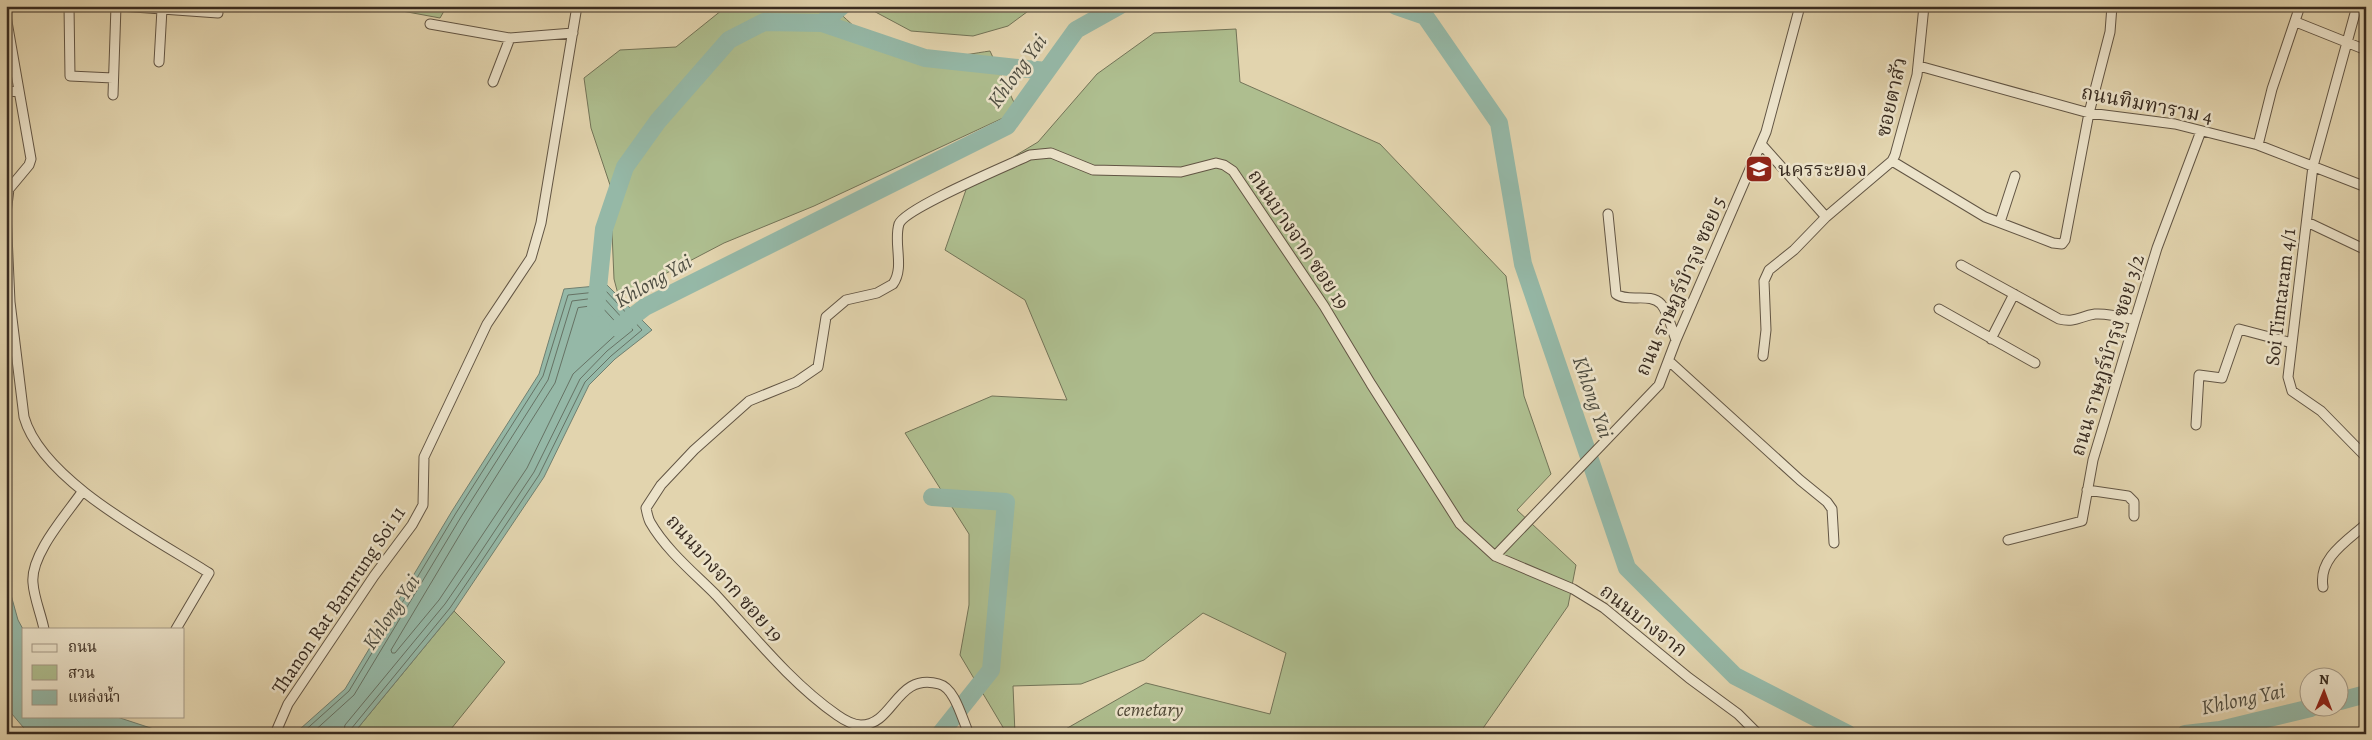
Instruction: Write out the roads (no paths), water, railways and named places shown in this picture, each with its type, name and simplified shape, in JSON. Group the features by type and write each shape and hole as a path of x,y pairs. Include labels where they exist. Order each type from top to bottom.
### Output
{"street":[{"path":"69,6 70,76 113,78"},
{"path":"113,96 116,6"},
{"path":"120,6 201,10 218,14"},
{"name":"Thanon Rat Bamrung Soi 11","path":"275,734 288,704 374,576 412,525 424,504 424,457 487,324 531,258 541,223 577,6"},
{"name":"ถนน ราษฎร์บำรุง ซอย 5","path":"1495,556 1659,385 1676,340 1761,144 1800,6"},
{"name":"ซอยตาสัว","path":"1763,356 1766,330 1764,281 1769,270 1794,250 1826,217 1892,161 1901,138 1919,66 1924,6"},
{"path":"1892,161 1972,210 2054,243 2062,244 2065,240 2089,113 2110,32 2112,6"},
{"path":"2258,145 2272,90 2300,6"},
{"name":"Soi Timtaram 4/1","path":"2358,6 2313,166 2288,377 2292,391 2321,411 2366,457"},
{"path":"159,62 162,9"},
{"path":"6,16 31,159 29,165 9,189 6,213 10,302 24,417 29,434 43,454 82,492 209,574 177,628"},
{"path":"2296,22 2366,50"},
{"path":"430,24 510,38 573,33"},
{"path":"493,82 510,38"},
{"name":"ถนนทิมทาราม 4","path":"1919,66 2089,113 2175,124 2258,145 2365,184"},
{"path":"6,92 19,91"},
{"name":"ถนน ราษฎร์บำรุง ซอย 3/2","path":"2008,540 2078,523 2083,516 2093,460 2157,248 2201,131"},
{"path":"1761,144 1826,217"},
{"name":"ถนนบางจาก ซอย 19","path":"969,734 946,686 932,682 919,682 903,691 880,718 872,724 859,725 849,722 836,714 794,678 670,548 650,522 646,508 661,485 694,450 749,400 796,382 818,367 826,317 840,304 877,293 893,284 898,267 898,226 902,218 922,204 1030,155 1051,153 1087,169 1104,171 1180,172 1216,162 1233,171 1324,306 1370,384 1460,524 1495,556"},
{"path":"2000,222 2015,176"},
{"path":"1608,214 1616,294 1621,298 1656,300 1662,304 1676,340"},
{"path":"2307,222 2366,250"},
{"path":"1961,265 2067,321 2101,314 2135,320"},
{"path":"1991,339 2014,294"},
{"path":"1939,309 2035,363"},
{"path":"2196,425 2199,375 2222,378 2239,329 2292,343"},
{"path":"1669,361 1800,480 1827,502 1832,509 1834,543"},
{"path":"2087,490 2128,496 2134,502 2134,516"},
{"path":"44,628 33,583 34,569 39,556 82,492"},
{"path":"2323,587 2323,571 2328,559 2366,524"},
{"name":"ถนนบางจาก","path":"1495,556 1573,589 1604,608 1690,678 1738,714 1758,734"}],"water":[{"path":"607,285 652,330 615,359 589,385 544,477 454,611 353,734 285,734 300,729 345,689 452,511 539,374 564,289"},
{"path":"6,577 18,620 22,628 22,718 120,718 169,734 29,734 6,707"}],"waterway":[{"path":"822,23 842,6"},
{"name":"Khlong Yai","path":"618,328 645,307 1007,126 1076,30 1119,6"},
{"name":"Khlong Yai","path":"1396,6 1425,16 1499,123 1523,264 1627,568 1735,676 1848,734"},
{"path":"596,308 604,229 625,167 658,121 729,40 764,22 822,23 925,58 1046,71"},
{"path":"932,497 1006,502 991,670 940,734"},
{"name":"Khlong Yai","path":"2350,698 2366,694"},
{"name":"Khlong Yai","path":"2185,734 2220,730 2300,711"}],"place":[{"name":"นครระยอง","path":"1759,169"}],"park label":[{"name":"cemetary","path":"1150,709"}]}
